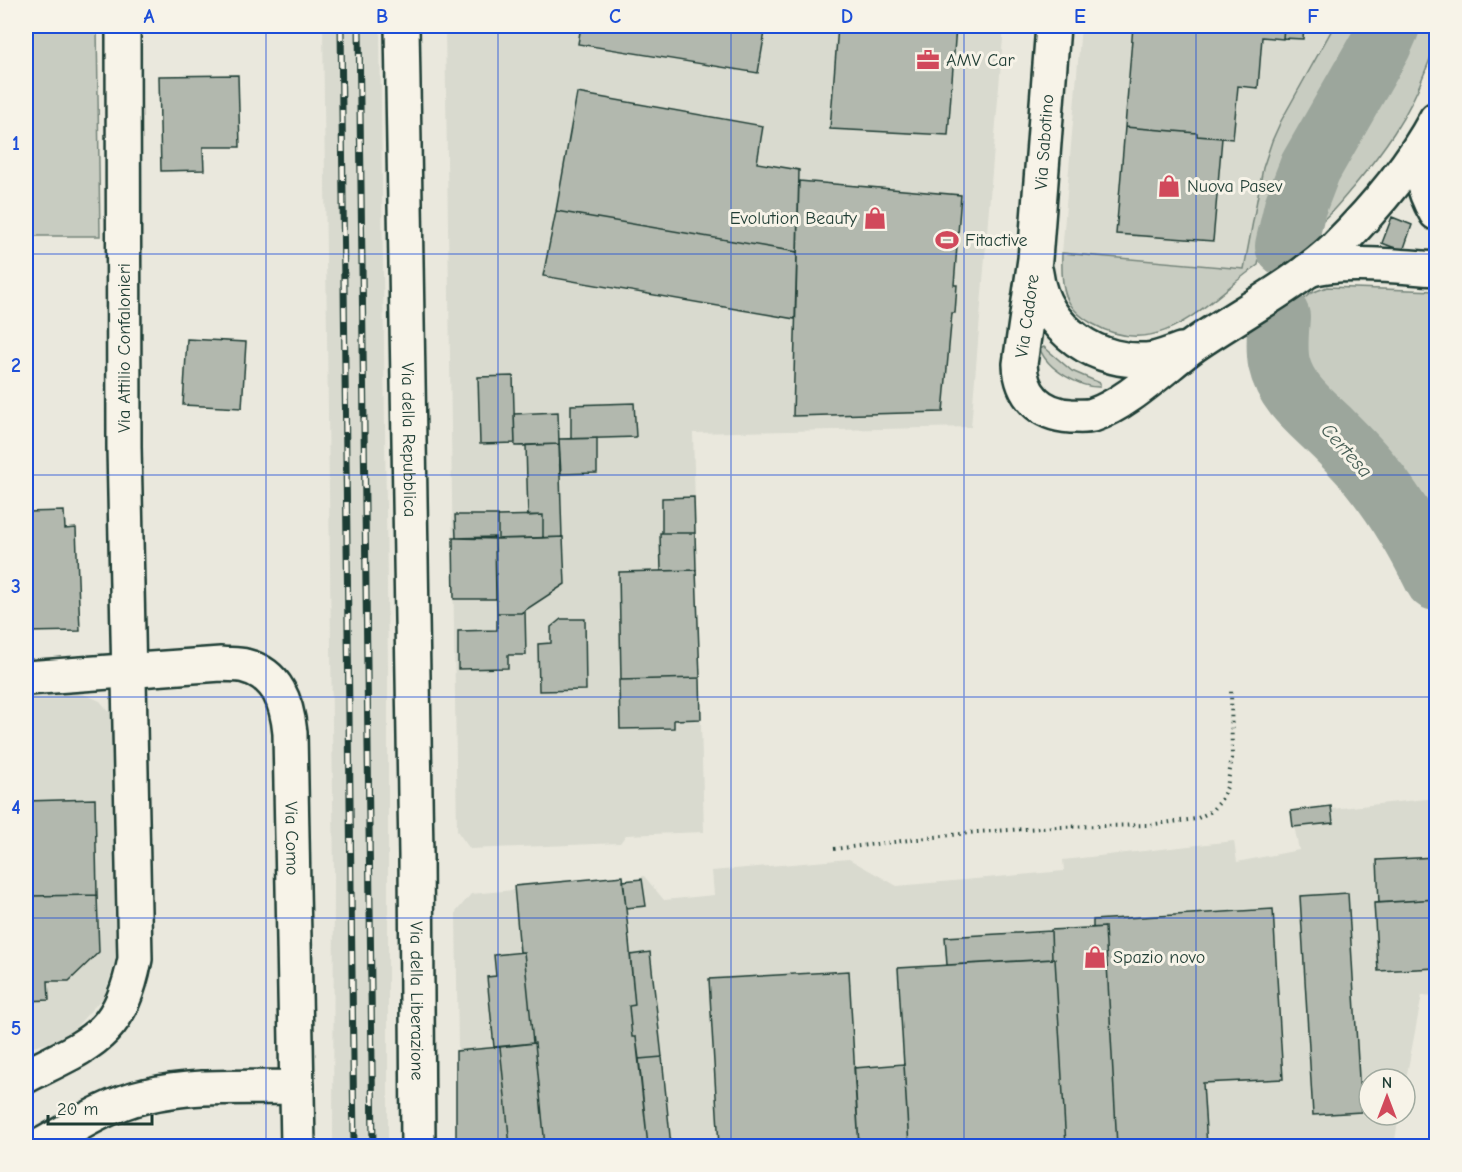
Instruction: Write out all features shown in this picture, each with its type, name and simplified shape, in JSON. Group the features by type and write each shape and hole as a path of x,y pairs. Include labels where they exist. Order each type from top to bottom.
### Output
{"street":[{"name":"Via Attilio Confalonieri","path":"26,1076 87,1045 105,1030 121,1008 135,959 124,447 123,26"},
{"name":"Via della Repubblica","path":"402,26 416,855"},
{"name":"Via Sabotino","path":"1035,259 1053,26"},
{"name":"Via Cadore","path":"1035,259 1022,343 1020,376 1027,393 1041,408 1067,416 1090,416 1127,397 1196,344 1317,266 1402,172 1432,127"},
{"name":"Via Cadore","path":"1432,127 1422,148 1421,168 1426,193 1437,213"},
{"name":"Via Cadore","path":"1035,259 1037,283 1046,308 1067,333 1080,343 1115,357 1135,359 1155,359 1196,344"},
{"path":"1317,266 1437,268"},
{"name":"Via Como","path":"26,678 221,664 244,665 263,674 279,691 288,710 290,733 298,1146"},
{"name":"Via della Liberazione","path":"416,855 418,1146"},
{"path":"40,1146 102,1112 142,1096 186,1089 297,1087"}],"path":[{"path":"834,849 977,832 1147,825 1196,819 1210,812 1220,802 1227,787 1232,758 1231,688"}],"shaded area":[{"path":"26,26 97,26 100,236 26,236"},
{"path":"323,26 380,26 388,668 388,1146 333,1146 334,877"},
{"path":"445,26 1004,26 971,427 693,433 704,832 626,835 620,843 470,849 457,831"},
{"path":"1081,26 1334,26 1272,141 1263,168 1244,269 1062,253"},
{"path":"1334,26 1375,26 1290,164 1272,204 1258,265 1202,309 1162,332 1141,336 1118,334 1093,324 1075,310 1069,303 1063,285 1062,253 1244,269 1263,168 1272,141"},
{"path":"1407,26 1436,26 1433,50 1418,90 1394,133 1375,160 1334,209 1312,229 1315,206 1327,175"},
{"path":"1327,287 1436,291 1436,446 1432,446 1436,495 1436,552 1373,459 1327,405 1309,378 1302,350 1301,301 1311,293"},
{"path":"1044,347 1072,371 1100,383 1100,387 1083,384 1065,376 1044,356 1040,349"},
{"path":"1432,446 1436,446 1436,495 1433,476"},
{"path":"77,691 100,701 115,719 119,950 104,996 66,1038 26,1049 26,696"},
{"path":"1436,798 1436,924 1434,934 1436,996 1422,995 1408,1067 1357,1067 1357,1127 1397,1127 1394,1146 456,1146 456,1051 458,1050 456,912 471,894 514,890 514,886 623,876 624,881 642,879 644,876 664,900 714,895 712,871 849,859 897,886 1064,871 1063,860 1234,841 1237,862 1299,850 1291,811 1331,806 1332,809"}],"building":[{"path":"581,26 766,26 758,73 578,44"},
{"path":"838,26 956,26 948,135 830,129"},
{"path":"1133,26 1284,26 1283,39 1262,37 1258,88 1238,86 1233,139 1197,136 1197,133 1125,127"},
{"path":"1284,26 1304,26 1303,39 1283,38"},
{"path":"238,75 240,147 203,147 204,170 161,171 159,76"},
{"path":"577,93 763,126 757,163 799,170 797,252 556,211"},
{"name":"Nuova Pasev","path":"1125,127 1197,133 1197,136 1222,138 1213,241 1116,234"},
{"path":"799,181 961,195 954,285 957,285 955,313 952,313 943,412 793,416"},
{"path":"556,211 797,252 795,319 543,276"},
{"path":"1392,217 1412,225 1403,251 1382,243"},
{"path":"187,339 246,342 242,408 183,405"},
{"path":"513,376 515,443 480,444 478,377"},
{"path":"634,403 636,437 571,439 571,405"},
{"path":"558,412 559,444 515,446 514,414"},
{"path":"597,438 597,473 561,474 559,439"},
{"path":"559,444 562,537 543,538 543,515 528,516 526,445"},
{"path":"694,497 695,533 662,533 662,498"},
{"path":"64,511 65,529 76,528 80,631 27,632 26,512"},
{"path":"455,515 498,515 498,539 456,538"},
{"path":"543,515 543,538 498,539 498,516"},
{"path":"660,533 695,533 696,570 661,571"},
{"path":"495,537 496,599 454,599 453,538"},
{"path":"563,537 565,584 521,613 497,613 495,539"},
{"path":"696,570 700,678 621,680 619,572"},
{"path":"525,611 526,655 508,655 508,668 458,669 458,631 497,630 497,613"},
{"path":"561,619 585,619 586,690 539,691 538,644 551,643 551,627"},
{"path":"700,678 701,719 674,720 674,728 620,729 619,680"},
{"path":"95,799 97,895 31,896 30,854 26,854 26,801"},
{"path":"1331,806 1333,823 1293,827 1291,811"},
{"path":"1436,857 1436,899 1379,903 1377,860"},
{"path":"623,876 635,1005 629,1006 632,1037 636,1037 648,1146 545,1146 535,1043 533,1043 524,952 520,952 514,886"},
{"path":"642,879 646,906 626,908 623,881"},
{"path":"1348,893 1358,1067 1357,1112 1313,1115 1300,896"},
{"path":"97,895 99,952 69,981 48,981 49,1000 26,1001 26,896"},
{"path":"1436,899 1434,934 1436,968 1378,971 1374,903"},
{"path":"1273,909 1283,1079 1203,1083 1207,1146 1117,1146 1105,927 1093,928 1093,920"},
{"path":"1105,927 1117,1146 1066,1146 1055,959 1052,959 1051,930"},
{"path":"1051,931 1052,959 947,965 945,937"},
{"path":"524,952 533,1043 494,1047 487,977 496,976 494,955"},
{"path":"650,952 662,1057 639,1059 636,1037 632,1037 629,1006 635,1005 630,955"},
{"path":"1055,959 1066,1146 909,1146 898,968"},
{"path":"849,971 859,1146 719,1146 709,979"},
{"path":"535,1043 545,1146 510,1146 500,1047"},
{"path":"500,1047 510,1146 456,1146 456,1051"},
{"path":"662,1057 671,1146 648,1146 639,1059"},
{"path":"904,1064 909,1146 859,1146 854,1068"}],"waterway":[{"name":"Certesa","path":"1286,246 1295,207 1310,168 1389,26"},
{"name":"Certesa","path":"1279,317 1278,357 1286,382 1298,399 1381,487 1422,552 1436,580"}],"railway":[{"path":"341,26 354,1146"},
{"path":"359,26 373,1146"}],"place":[{"name":"AMV Car","path":"928,60"},
{"name":"Nuova Pasev","path":"1169,186"},
{"name":"Evolution Beauty","path":"875,218"},
{"name":"Fitactive","path":"947,240"},
{"name":"Spazio novo","path":"1095,957"}]}
